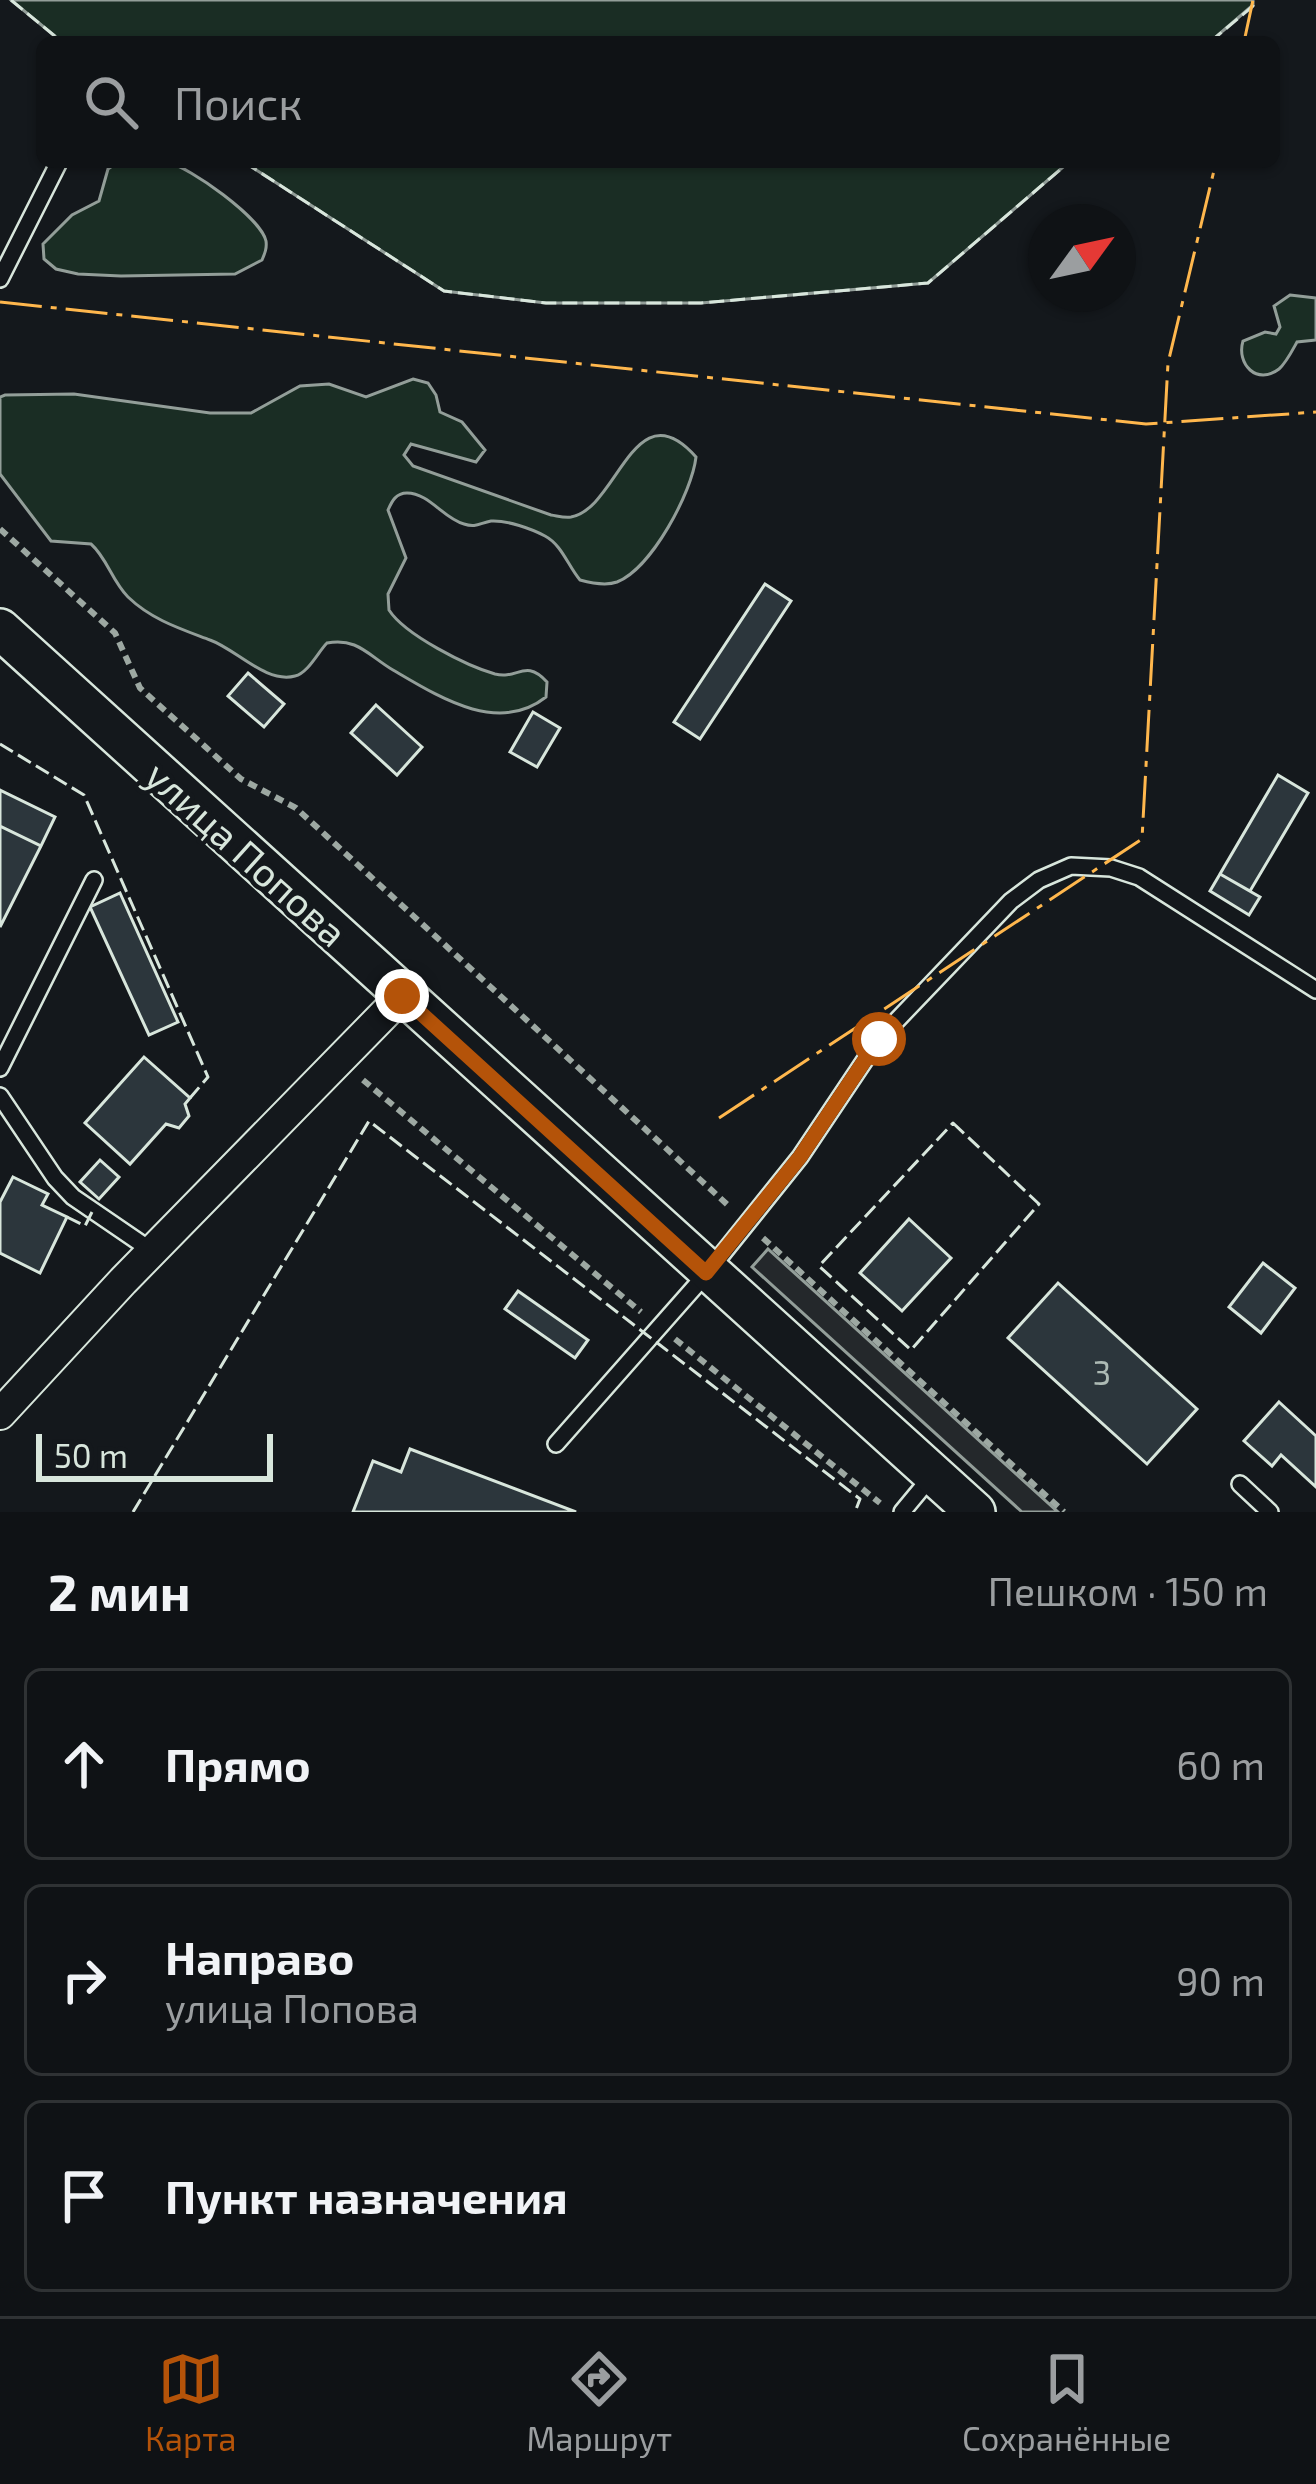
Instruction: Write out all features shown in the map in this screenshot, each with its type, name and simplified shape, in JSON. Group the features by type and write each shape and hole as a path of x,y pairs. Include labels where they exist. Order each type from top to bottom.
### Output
{"main road":[{"name":"улица Попова","path":"0,629 975,1512"}],"street":[{"path":"0,1414 402,996"}],"lane":[{"path":"0,279 55,168"},
{"path":"556,1444 800,1157 853,1073 900,1014 1011,901 1039,880 1071,866 1111,868 1139,878 1316,990"},
{"path":"0,1068 94,880"},
{"path":"0,1096 73,1197 152,1251"},
{"path":"902,1512 933,1475"},
{"path":"1240,1484 1270,1512"}],"path":[{"path":"0,530 115,633 140,688 241,779 296,808 1064,1512"},
{"path":"363,1080 890,1512"}],"green space":[{"path":"11,0 1253,0 1217,36 55,36"},
{"path":"181,168 207,183 261,231 266,244 262,260 235,274 121,276 56,269 44,259 43,244 72,215 99,201 108,169"},
{"path":"253,168 1062,168 928,283 701,303 546,303 444,291"},
{"path":"1290,295 1316,298 1316,340 1297,342 1279,369 1256,374 1243,357 1243,341 1265,332 1276,334 1280,327 1274,306"},
{"path":"413,379 428,383 440,412 462,422 485,450 476,462 411,444 404,455 413,466 551,515 571,517 587,509 642,443 657,436 675,439 696,457 678,508 656,546 630,574 613,583 580,580 556,545 526,528 497,521 464,524 415,494 403,493 393,501 388,510 406,558 388,594 389,610 422,639 469,664 495,674 533,671 539,675 547,682 546,697 528,708 508,713 469,708 347,643 327,643 300,674 273,675 137,605 91,544 51,541 0,474 0,397 5,395 74,394 210,413 251,413 300,386 329,384 366,397"}],"shaded area":[{"path":"768,1249 1058,1512 1022,1512 752,1267"}],"building":[{"path":"765,584 791,601 700,739 674,722"},
{"path":"248,673 284,704 264,727 228,696"},
{"path":"376,705 422,747 397,775 351,733"},
{"path":"533,712 560,728 537,767 510,752"},
{"path":"1278,775 1308,793 1250,891 1220,874"},
{"path":"0,790 55,817 41,846 0,826"},
{"path":"0,826 41,846 0,927"},
{"path":"1220,874 1260,897 1249,915 1210,891"},
{"path":"120,893 178,1022 149,1035 90,907"},
{"path":"144,1057 190,1098 185,1104 189,1116 179,1128 166,1124 130,1164 85,1123"},
{"path":"100,1160 119,1177 99,1199 80,1182"},
{"path":"13,1177 48,1194 42,1205 67,1217 40,1273 0,1253 0,1202"},
{"path":"909,1219 951,1258 902,1311 860,1273"},
{"path":"1263,1263 1295,1288 1261,1333 1229,1307"},
{"path":"1058,1283 1197,1409 1147,1464 1008,1338"},
{"path":"518,1291 588,1340 575,1358 505,1309"},
{"path":"1279,1402 1316,1436 1316,1487 1281,1455 1272,1466 1244,1441"},
{"path":"410,1449 576,1512 353,1512 373,1461 401,1472"}],"fence":[{"path":"11,0 55,36"},
{"path":"1217,36 1253,6 1253,0"},
{"path":"253,168 444,291 546,303 701,303 928,283 1062,168"},
{"path":"0,744 84,795 208,1077 190,1098"},
{"path":"133,1512 369,1121 860,1499 855,1512"},
{"path":"953,1123 1039,1204 911,1350 819,1266 953,1123"},
{"path":"67,1217 85,1226 92,1212"}],"power":[{"path":"1245,36 1253,0"},
{"path":"719,1118 1142,839 1168,363 1215,168"},
{"path":"0,302 1146,424 1316,412"}],"route":[{"path":"402,996 706,1273 800,1157 879,1039"}]}
